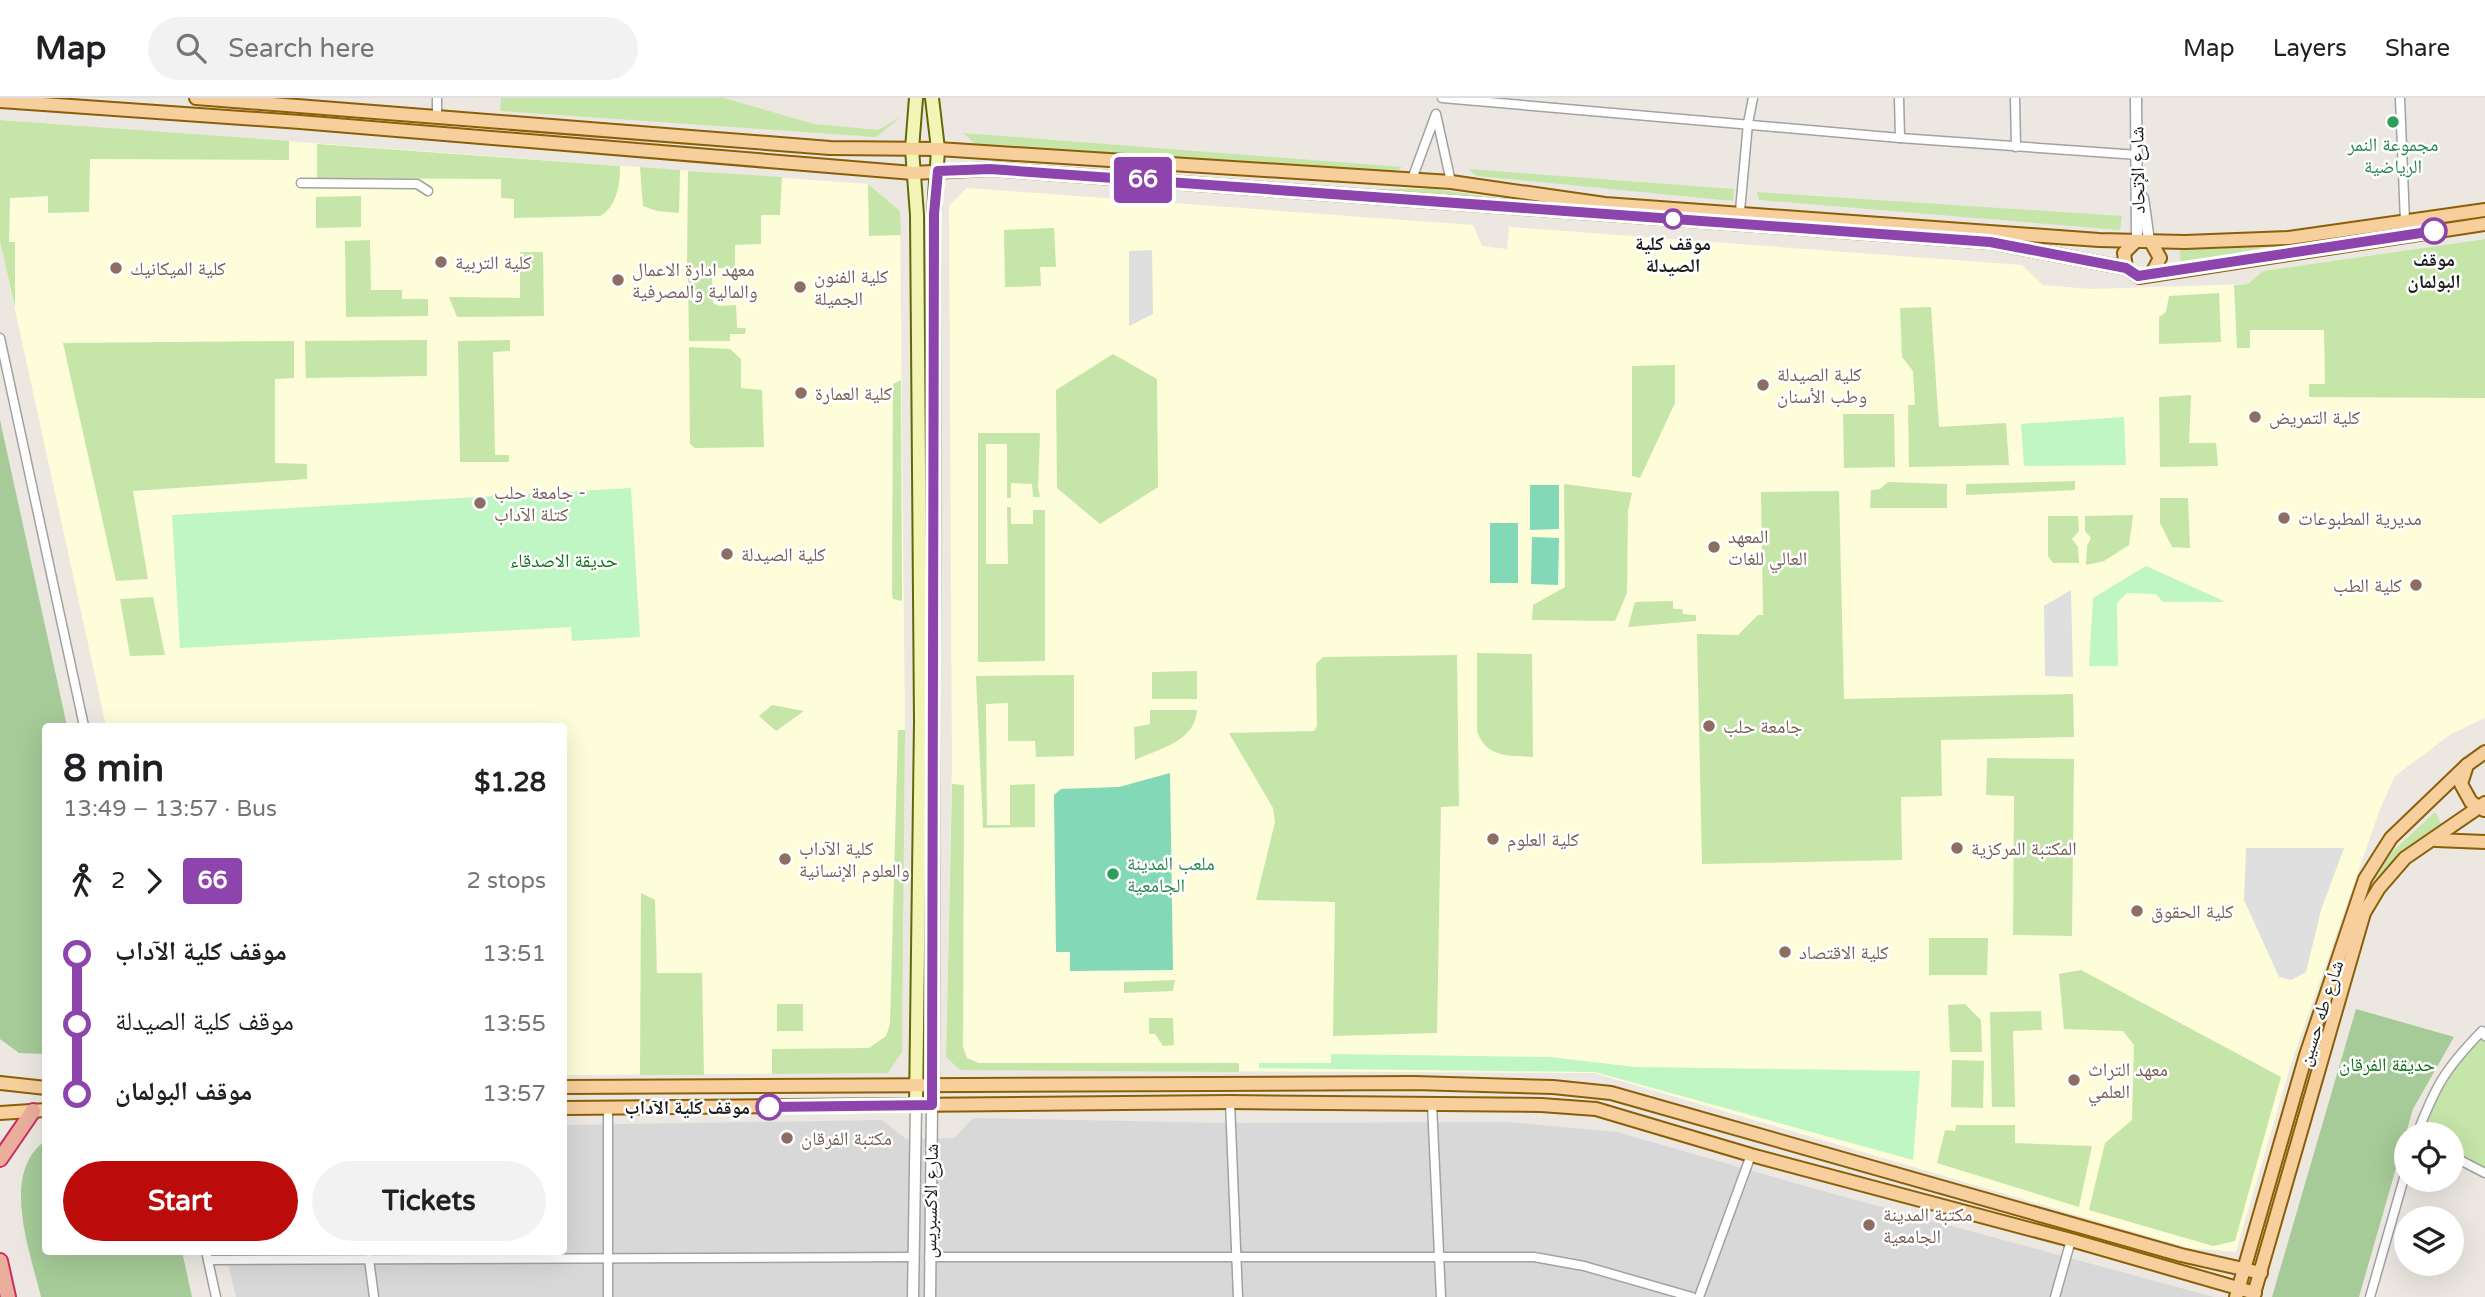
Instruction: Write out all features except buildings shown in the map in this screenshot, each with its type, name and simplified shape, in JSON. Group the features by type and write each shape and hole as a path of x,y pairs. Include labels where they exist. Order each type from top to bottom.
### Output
{"highway":[{"path":"0,1159 39,1110"},
{"path":"0,1261 8,1297"}],"main road":[{"path":"195,98 830,148 938,149 1412,179 1605,204 1740,211 2143,242 2290,238 2485,210"},
{"path":"916,98 912,149 917,215 921,721 916,1106"},
{"path":"932,98 938,149 934,214 932,1105"},
{"path":"0,101 300,122 913,173 990,169 1990,242 2126,268 2138,276 2485,224"},
{"path":"2126,268 2124,253 2143,242"},
{"path":"2143,242 2160,258 2151,275"},
{"name":"شارع طه حسين","path":"2237,1293 2306,1055 2365,879 2391,838 2467,765 2485,752"},
{"path":"567,1108 1230,1102 1596,1109 1751,1155 2071,1240 2237,1293 2254,1295 2364,914 2379,888 2405,858 2483,807 2464,794 2460,784 2467,765"},
{"path":"2432,841 2485,842"},
{"path":"0,1083 42,1088"},
{"path":"1320,1085 1321,1105"},
{"path":"567,1087 1320,1085 1553,1087 1612,1093 2181,1255 2260,1273"},
{"path":"0,1113 39,1110"}],"street":[{"path":"437,98 437,118"},
{"path":"1437,98 1436,114 1451,182"},
{"path":"1442,98 1900,138 2138,155"},
{"path":"1740,211 1748,123 1753,98"},
{"path":"1899,98 1900,138"},
{"path":"2015,98 2016,147"},
{"name":"شارع الإتحاد","path":"2136,98 2143,242"},
{"path":"2400,98 2405,222"},
{"path":"1412,179 1436,114"},
{"path":"301,183 417,184 428,191"},
{"path":"0,338 83,723"},
{"path":"2422,1122 2435,1087 2454,1060 2482,1031 2485,1036"},
{"path":"1230,1102 1238,1297"},
{"path":"1432,1104 1441,1297"},
{"name":"شارع الاكسبريس","path":"930,1297 932,1105"},
{"path":"913,1297 916,1106"},
{"path":"608,1107 608,1297"},
{"path":"1699,1297 1751,1155"},
{"path":"2464,1162 2485,1173"},
{"path":"2370,1297 2400,1192"},
{"path":"2055,1297 2071,1240"},
{"path":"216,1297 207,1256 369,1259 913,1257"},
{"path":"929,1256 1510,1256 1560,1261 1692,1297"},
{"path":"369,1259 374,1297"}],"shaded area":[{"name":"جامعة حلب - كتلة الآداب","path":"0,120 868,184 900,211 905,735 902,1052 888,1073 567,1075 567,723 105,723 0,241"},
{"name":"جامعة حلب","path":"967,188 1473,225 1482,246 1507,249 1509,227 2022,265 2043,285 2091,289 2248,284 2263,271 2485,239 2485,718 2451,734 2395,776 2380,809 2290,1067 2236,1252 2189,1248 1594,1073 960,1070 946,1057 952,765 949,206"},
{"path":"1152,250 1153,314 1129,326 1129,251"},
{"path":"2071,590 2073,677 2045,676 2044,606"},
{"path":"2246,848 2344,848 2321,910 2306,972 2291,980 2279,977 2244,900"},
{"path":"973,1118 1225,1123 1508,1122 1617,1132 2214,1297 236,1297 226,1255 567,1255 567,1125 882,1120 906,1139 954,1138"}],"green space":[{"path":"501,98 724,98 814,124 878,130 901,117 876,137 500,111"},
{"path":"0,120 289,141 289,160 90,159 89,212 48,213 48,196 10,198 9,242 15,242 15,308 0,241"},
{"path":"963,133 1402,167 1398,170 1284,169 989,147 973,142"},
{"path":"317,144 620,166 619,180 614,201 600,216 514,218 514,199 501,198 501,179 317,178"},
{"path":"640,167 680,170 679,213 657,211 643,206"},
{"path":"1468,169 1734,189 1733,201 1477,176"},
{"path":"688,171 782,177 780,215 761,215 761,244 735,245 735,268 690,268 687,262"},
{"path":"868,184 900,211 901,235 869,236"},
{"path":"1308,189 1434,189 1583,210"},
{"path":"1757,192 2122,216 2120,230 1759,200"},
{"path":"361,196 361,227 316,228 316,197"},
{"path":"1054,228 1056,267 1040,267 1041,286 1005,287 1004,230"},
{"path":"2485,239 2485,398 2309,397 2309,384 2325,384 2324,330 2250,330 2250,348 2237,348 2234,285 2248,284 2263,271"},
{"path":"370,240 371,290 402,290 402,299 428,299 428,316 346,317 345,241"},
{"path":"2267,247 2181,264 2180,250"},
{"path":"520,252 543,252 544,316 457,317 449,297 520,298"},
{"path":"688,276 712,276 713,303 719,306 736,305 737,328 746,328 745,334 730,334 730,341 689,341"},
{"path":"2219,293 2221,342 2159,344 2159,317 2166,312 2169,296"},
{"path":"1931,307 1939,427 2006,423 2009,465 1909,467 1908,405 1915,405 1913,371 1902,357 1900,308"},
{"path":"427,340 427,376 306,378 305,341"},
{"path":"510,340 510,351 493,352 495,455 509,455 509,462 460,462 458,341"},
{"path":"294,341 294,378 275,379 275,463 307,464 307,479 133,491 148,579 116,581 63,343"},
{"path":"689,347 730,349 741,359 741,388 762,390 764,447 695,448 690,444"},
{"path":"1113,354 1157,379 1158,487 1100,524 1057,488 1056,390"},
{"path":"1675,365 1675,403 1640,478 1632,476 1632,366"},
{"path":"901,380 902,601 893,599 892,594 893,384"},
{"path":"2191,395 2189,443 2216,443 2218,466 2160,467 2159,397"},
{"path":"1843,414 1894,414 1895,467 1844,468"},
{"path":"2124,417 2126,465 2024,466 2021,424"},
{"path":"0,420 66,723 42,723 42,1054 19,1053 0,1039"},
{"path":"978,433 1040,433 1040,497 1033,497 1032,484 1011,483 1011,498 1007,498 1007,444 986,444 986,564 1008,564 1007,507 1011,507 1011,524 1033,524 1033,510 1045,510 1045,661 978,662"},
{"path":"2075,481 2075,490 1966,495 1966,484"},
{"path":"1888,482 1947,484 1947,508 1870,508 1871,490 1880,489"},
{"path":"1564,484 1632,493 1628,510 1627,593 1615,621 1532,620 1533,605 1565,587"},
{"path":"1530,485 1559,485 1559,529 1530,530"},
{"name":"حديقة الاصدقاء","path":"631,488 640,637 572,641 571,627 180,648 172,515"},
{"path":"1839,491 1844,699 2073,694 2074,737 1941,740 1942,796 1901,797 1902,860 1702,864 1697,634 1738,635 1758,615 1763,615 1761,492"},
{"path":"2160,498 2188,498 2190,548 2172,547 2160,523"},
{"path":"2133,515 2129,545 2104,561 2086,565 2087,546 2091,538 2085,531 2085,516"},
{"path":"2048,516 2078,516 2079,531 2072,539 2078,547 2079,563 2053,563 2048,556"},
{"path":"1490,523 1518,523 1518,583 1490,583"},
{"path":"1532,537 1559,538 1558,585 1531,584"},
{"path":"2146,566 2226,602 2163,602 2156,594 2127,593 2117,603 2118,666 2089,666 2093,598"},
{"path":"153,597 165,655 130,656 120,599"},
{"path":"1673,601 1673,609 1682,609 1683,614 1696,615 1696,621 1628,627 1635,602"},
{"path":"1477,653 1532,654 1533,757 1500,754 1481,740 1477,731"},
{"path":"1457,655 1459,806 1441,807 1437,1033 1333,1036 1335,902 1256,900 1275,822 1273,808 1229,733 1314,731 1317,726 1316,664 1323,657"},
{"path":"1197,671 1197,699 1152,699 1152,672"},
{"path":"1074,675 1074,756 1036,757 1035,741 1008,741 1008,703 986,704 987,825 1010,825 1010,785 1035,784 1035,827 983,828 976,676"},
{"path":"772,705 804,711 776,731 759,716"},
{"path":"1150,710 1197,710 1195,721 1183,737 1135,760 1134,727 1150,724"},
{"path":"898,730 905,730 902,1052 888,1073 772,1074 772,1049 869,1048 886,1036 890,1024"},
{"path":"1987,758 2074,759 2072,936 2013,935 2014,796 1986,795"},
{"name":"ملعب المدينة الجامعية","path":"1170,773 1173,970 1070,971 1070,952 1056,952 1054,795 1061,789 1119,787"},
{"path":"952,784 964,785 963,1047 967,1058 979,1063 1239,1063 1239,1072 960,1070 946,1057"},
{"path":"2435,812 2442,825 2388,866 2371,884 2393,851"},
{"path":"641,893 655,900 657,973 702,973 704,1075 640,1075"},
{"path":"1929,938 1988,938 1987,975 1929,975"},
{"path":"2081,970 2281,1077 2235,1241 2213,1246 2089,1210 2105,1143 2132,1120 2134,1045 2123,1031 2064,1029 2059,974"},
{"path":"1175,980 1173,991 1124,993 1124,982"},
{"path":"777,1004 803,1004 803,1031 777,1031"},
{"path":"1965,1004 1981,1020 1982,1052 1950,1052 1948,1005"},
{"name":"حديقة الفرقان","path":"2356,1009 2454,1037 2413,1109 2409,1122 2394,1122 2394,1175 2359,1297 2272,1297"},
{"path":"2041,1011 2042,1030 2013,1031 2015,1107 1992,1107 1990,1012"},
{"path":"1149,1018 1173,1018 1174,1045 1163,1046 1155,1034 1149,1034"},
{"path":"2482,1031 2485,1036 2485,1173 2464,1162 2464,1122 2422,1122 2435,1087"},
{"path":"1331,1054 1550,1057 1635,1067 1920,1071 1913,1160 1595,1072 1259,1068 1259,1063 1331,1063"},
{"path":"1952,1060 1984,1061 1983,1108 1951,1107"},
{"path":"1956,1125 2015,1125 2015,1143 2092,1146 2079,1207 1937,1163 1945,1130 1955,1131"},
{"path":"42,1144 42,1255 183,1255 192,1297 41,1297 22,1214 24,1172 31,1155"}],"bus line":[{"name":"66","path":"769,1107 932,1105 935,721 934,214 938,171 990,169 1990,242 2126,268 2133,275 2144,277 2434,231"}],"place":[{"name":"مجموعة النمر الرياضية","path":"2393,122"},
{"name":"موقف كلية الصيدلة","path":"1673,219"},
{"name":"موقف البولمان","path":"2434,231"},
{"name":"كلية التربية","path":"441,262"},
{"name":"كلية الميكانيك","path":"116,268"},
{"name":"معهد ادارة الاعمال والمالية والمصرفية","path":"618,280"},
{"name":"كلية الفنون الجميلة","path":"800,287"},
{"name":"كلية الصيدلة وطب الأسنان","path":"1763,385"},
{"name":"كلية العمارة","path":"801,393"},
{"name":"كلية التمريض","path":"2255,417"},
{"name":"جامعة حلب - كتلة الآداب","path":"480,503"},
{"name":"مديرية المطبوعات","path":"2284,518"},
{"name":"المعهد العالي للغات","path":"1714,547"},
{"name":"كلية الصيدلة","path":"727,554"},
{"name":"كلية الطب","path":"2416,585"},
{"name":"جامعة حلب","path":"1709,726"},
{"name":"كلية العلوم","path":"1493,839"},
{"name":"المكتبة المركزية","path":"1957,848"},
{"name":"كلية الآداب والعلوم الإنسانية","path":"785,859"},
{"name":"ملعب المدينة الجامعية","path":"1113,874"},
{"name":"كلية الحقوق","path":"2137,911"},
{"name":"كلية الاقتصاد","path":"1785,952"},
{"name":"معهد التراث العلمي","path":"2074,1080"},
{"name":"موقف كلية الآداب","path":"769,1107"},
{"name":"مكتبة الفرقان","path":"787,1138"},
{"name":"مكتبة المدينة الجامعية","path":"1869,1225"}]}
